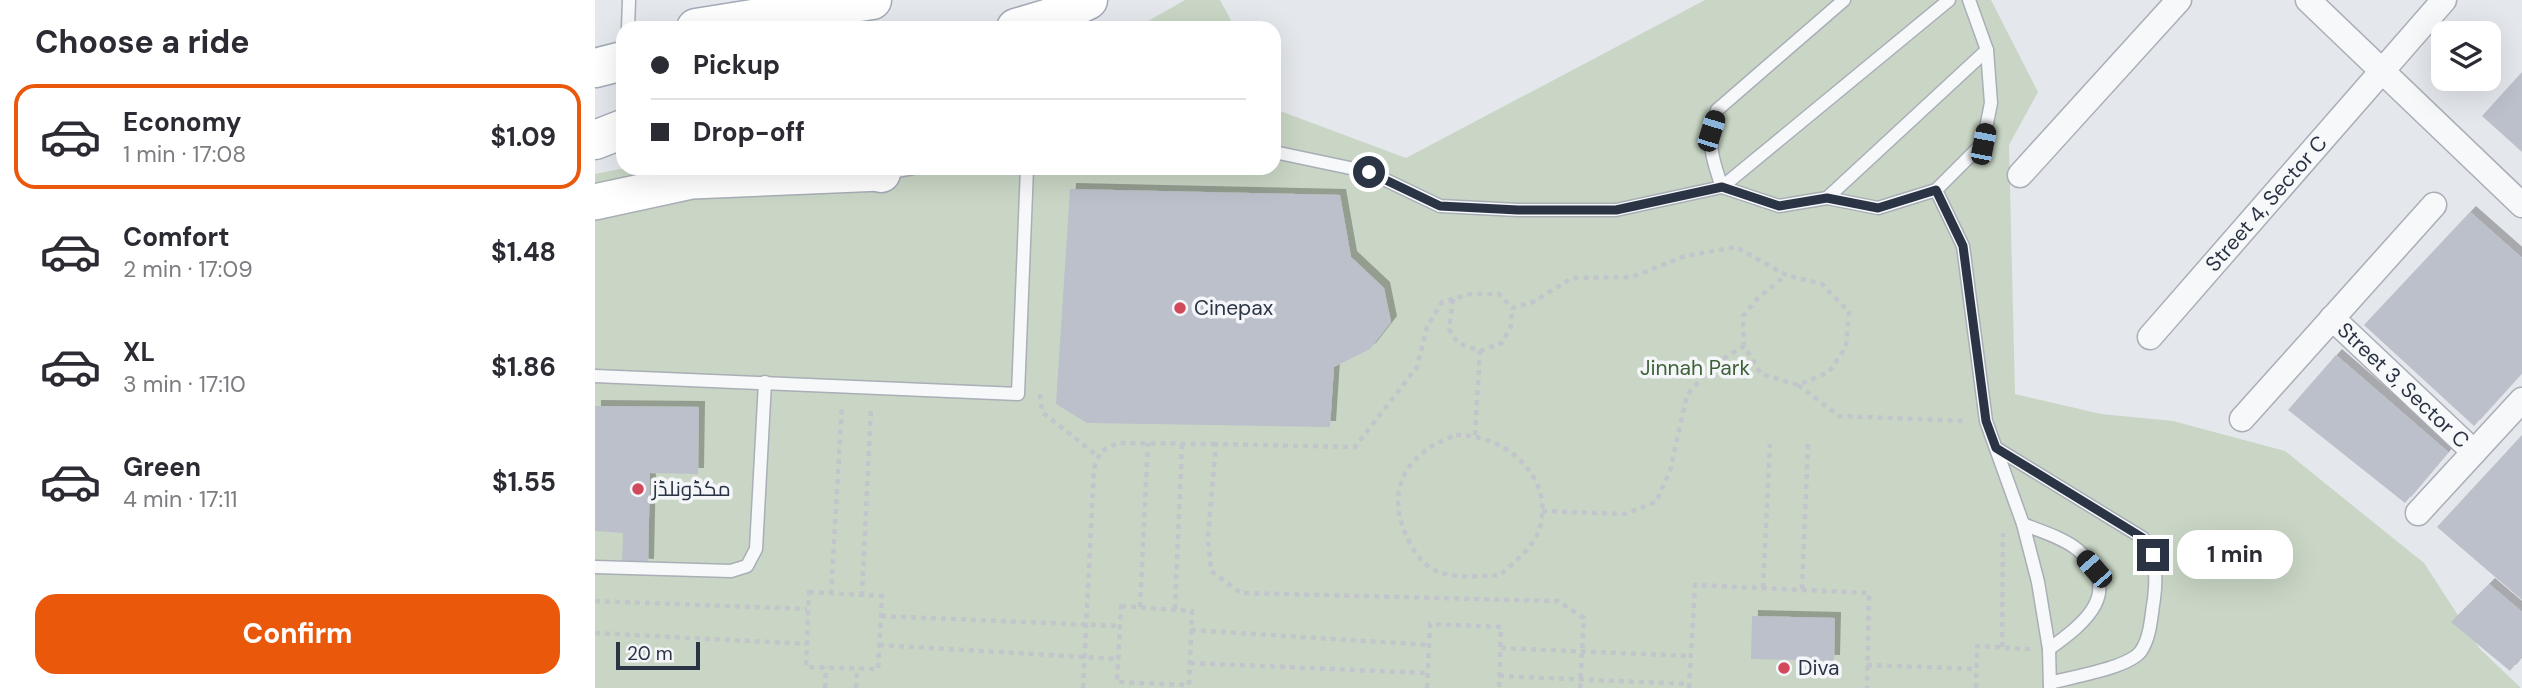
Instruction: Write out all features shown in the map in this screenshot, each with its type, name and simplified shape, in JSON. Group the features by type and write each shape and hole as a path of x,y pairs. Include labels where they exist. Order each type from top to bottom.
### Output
{"main road":[{"path":"741,21 875,0"},
{"path":"789,21 875,0"},
{"path":"1040,21 1088,0"},
{"path":"595,44 616,41"},
{"path":"595,68 616,63"},
{"path":"595,121 616,117"},
{"path":"595,140 616,132"},
{"path":"595,202 692,181 801,175"}],"street":[{"path":"2020,175 2179,0"},
{"path":"2308,0 2522,205"},
{"name":"Street 4, Sector C","path":"2150,337 2444,0"},
{"path":"2242,419 2434,205"},
{"name":"Street 3, Sector C","path":"2332,318 2474,452"},
{"name":"Street 3, Sector C","path":"2418,513 2522,400"}],"lane":[{"path":"628,21 629,0"},
{"path":"1722,187 1710,155 1711,131 1717,110 1844,0"},
{"path":"1281,153 1369,172 1440,206 1518,210 1616,210 1722,187 1949,0"},
{"path":"1722,187 1779,206 1827,198 1878,208 1936,190 1983,144 1991,103 1987,50 1969,0"},
{"path":"1827,198 1987,50"},
{"path":"595,376 1018,394 1027,175"},
{"path":"1936,190 1963,246 1986,421 2003,477 2023,524 2038,582 2049,649 2050,685 2125,663 2140,653 2148,636 2157,575 2153,555 2143,538 1996,448"},
{"path":"595,566 731,571 747,566 756,549 765,382"},
{"path":"2023,524 2077,548 2094,569 2099,588 2095,609 2080,626 2049,649"}],"path":[{"path":"1512,308 1533,302 1572,278 1632,277 1685,256 1736,247 1786,275 1822,284 1849,312 1846,347 1835,364 1829,372 1798,385"},
{"path":"1786,275 1757,299 1743,316 1744,346 1762,374 1798,385 1839,416 1883,420 1986,421"},
{"path":"1083,688 1094,468 1101,451 1118,443 1355,447 1417,367 1427,327 1443,302 1470,293 1499,293 1512,308 1511,326 1502,343 1480,351 1458,343 1449,329 1453,299"},
{"path":"1542,511 1625,514 1656,502 1670,471 1688,395 1713,365 1744,346"},
{"path":"1475,435 1480,351"},
{"path":"1018,394 1041,394 1042,412 1099,457"},
{"path":"831,594 842,404"},
{"path":"862,596 871,407"},
{"path":"1456,435 1475,435 1496,441 1529,468 1540,493 1542,511 1539,532 1522,555 1500,575 1464,576 1432,569 1415,553 1398,520 1398,487 1411,463 1436,442 1456,435"},
{"path":"1140,607 1148,443"},
{"path":"1175,609 1182,444"},
{"path":"1216,444 1208,537 1211,570 1241,593 1558,601 1584,618 1580,688"},
{"path":"1763,588 1770,444"},
{"path":"1802,590 1808,444"},
{"path":"2002,647 2003,529"},
{"path":"1499,676 1689,686 1695,585 1869,593 1867,688"},
{"path":"809,592 831,594 882,596 878,669 806,667 809,592"},
{"path":"595,601 808,609"},
{"path":"1121,606 1140,607 1192,611 1189,685 1136,685 1117,682 1121,606"},
{"path":"881,616 1120,626"},
{"path":"1427,688 1430,624 1501,627 1499,688"},
{"path":"1191,630 1429,645"},
{"path":"595,633 807,644"},
{"path":"879,645 1118,659"},
{"path":"1976,688 1977,646 2028,649 2028,662"},
{"path":"1501,648 1691,656"},
{"path":"1191,663 1427,673"},
{"path":"1867,666 1977,669"},
{"path":"825,688 827,667"},
{"path":"856,688 857,668"}],"green space":[{"path":"1185,0 1220,0 1231,21 1148,21"},
{"name":"Jinnah Park","path":"1705,0 1991,0 2038,92 2009,145 2015,394 2101,414 2173,421 2285,451 2424,563 2480,649 2521,688 595,688 595,174 616,170 616,175 1281,175 1281,111 1406,158"}],"building":[{"path":"2522,72 2522,152 2482,116"},
{"path":"1070,189 1340,195 1351,257 1384,288 1391,322 1370,349 1334,367 1330,427 1087,423 1056,404"},
{"path":"2470,212 2522,258 2522,373 2474,426 2364,325"},
{"path":"2336,355 2448,452 2405,503 2288,410"},
{"path":"595,406 699,407 698,474 650,473 648,565 622,563 623,533 595,531"},
{"path":"2522,435 2522,600 2437,527"},
{"path":"2489,584 2522,612 2522,656 2510,671 2451,622"},
{"path":"1752,616 1835,618 1834,661 1751,659"}],"place":[{"name":"Cinepax","path":"1180,308"},
{"name":"مکڈونلڈز","path":"638,489"},
{"name":"Diva","path":"1784,668"}],"route":[{"path":"1369,172 1440,206 1518,210 1616,210 1722,187 1779,206 1827,198 1878,208 1936,190 1963,246 1986,421 1996,448 2143,538 2153,555"}]}
